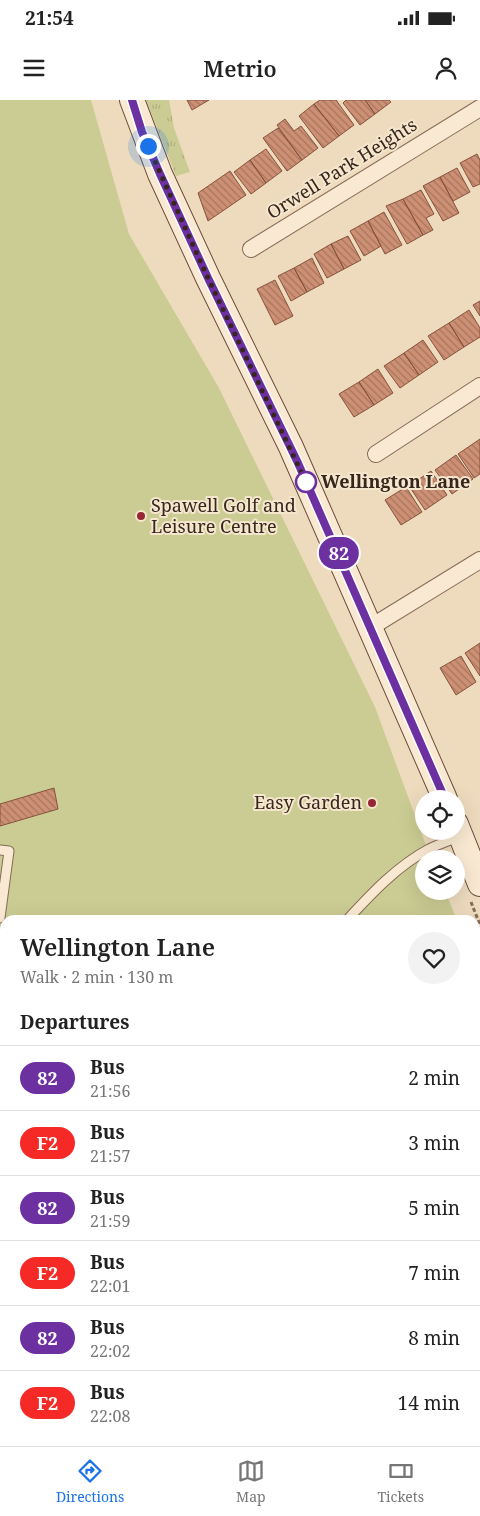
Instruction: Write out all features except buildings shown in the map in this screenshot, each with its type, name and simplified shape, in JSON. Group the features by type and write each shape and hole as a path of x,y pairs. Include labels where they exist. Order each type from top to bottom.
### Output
{"street":[{"path":"132,100 142,132 164,182 208,278 291,447 441,790"},
{"name":"Orwell Park Heights","path":"250,249 480,108"},
{"path":"376,454 480,386"},
{"path":"371,627 480,560"},
{"path":"463,840 480,884"}],"lane":[{"path":"352,915 371,894 404,866 444,840"},
{"path":"0,850 9,851 0,915"}],"green space":[{"name":"Spawell Golf and Leisure Centre","path":"0,100 91,100 129,234 219,388 375,707 415,816 415,840 424,840 428,850 415,850 415,900 449,900 455,915 0,915"},
{"path":"146,100 169,100 174,128 190,172 176,176"}],"bus line":[{"name":"82","path":"132,100 142,132 160,174 208,278 283,430 341,558 441,790"}],"place":[{"name":"Wellington Lane","path":"306,482"},
{"name":"Spawell Golf and Leisure Centre","path":"141,516"},
{"name":"Easy Garden","path":"372,803"}],"route":[{"path":"148,146 208,278 291,447 306,482"}]}
